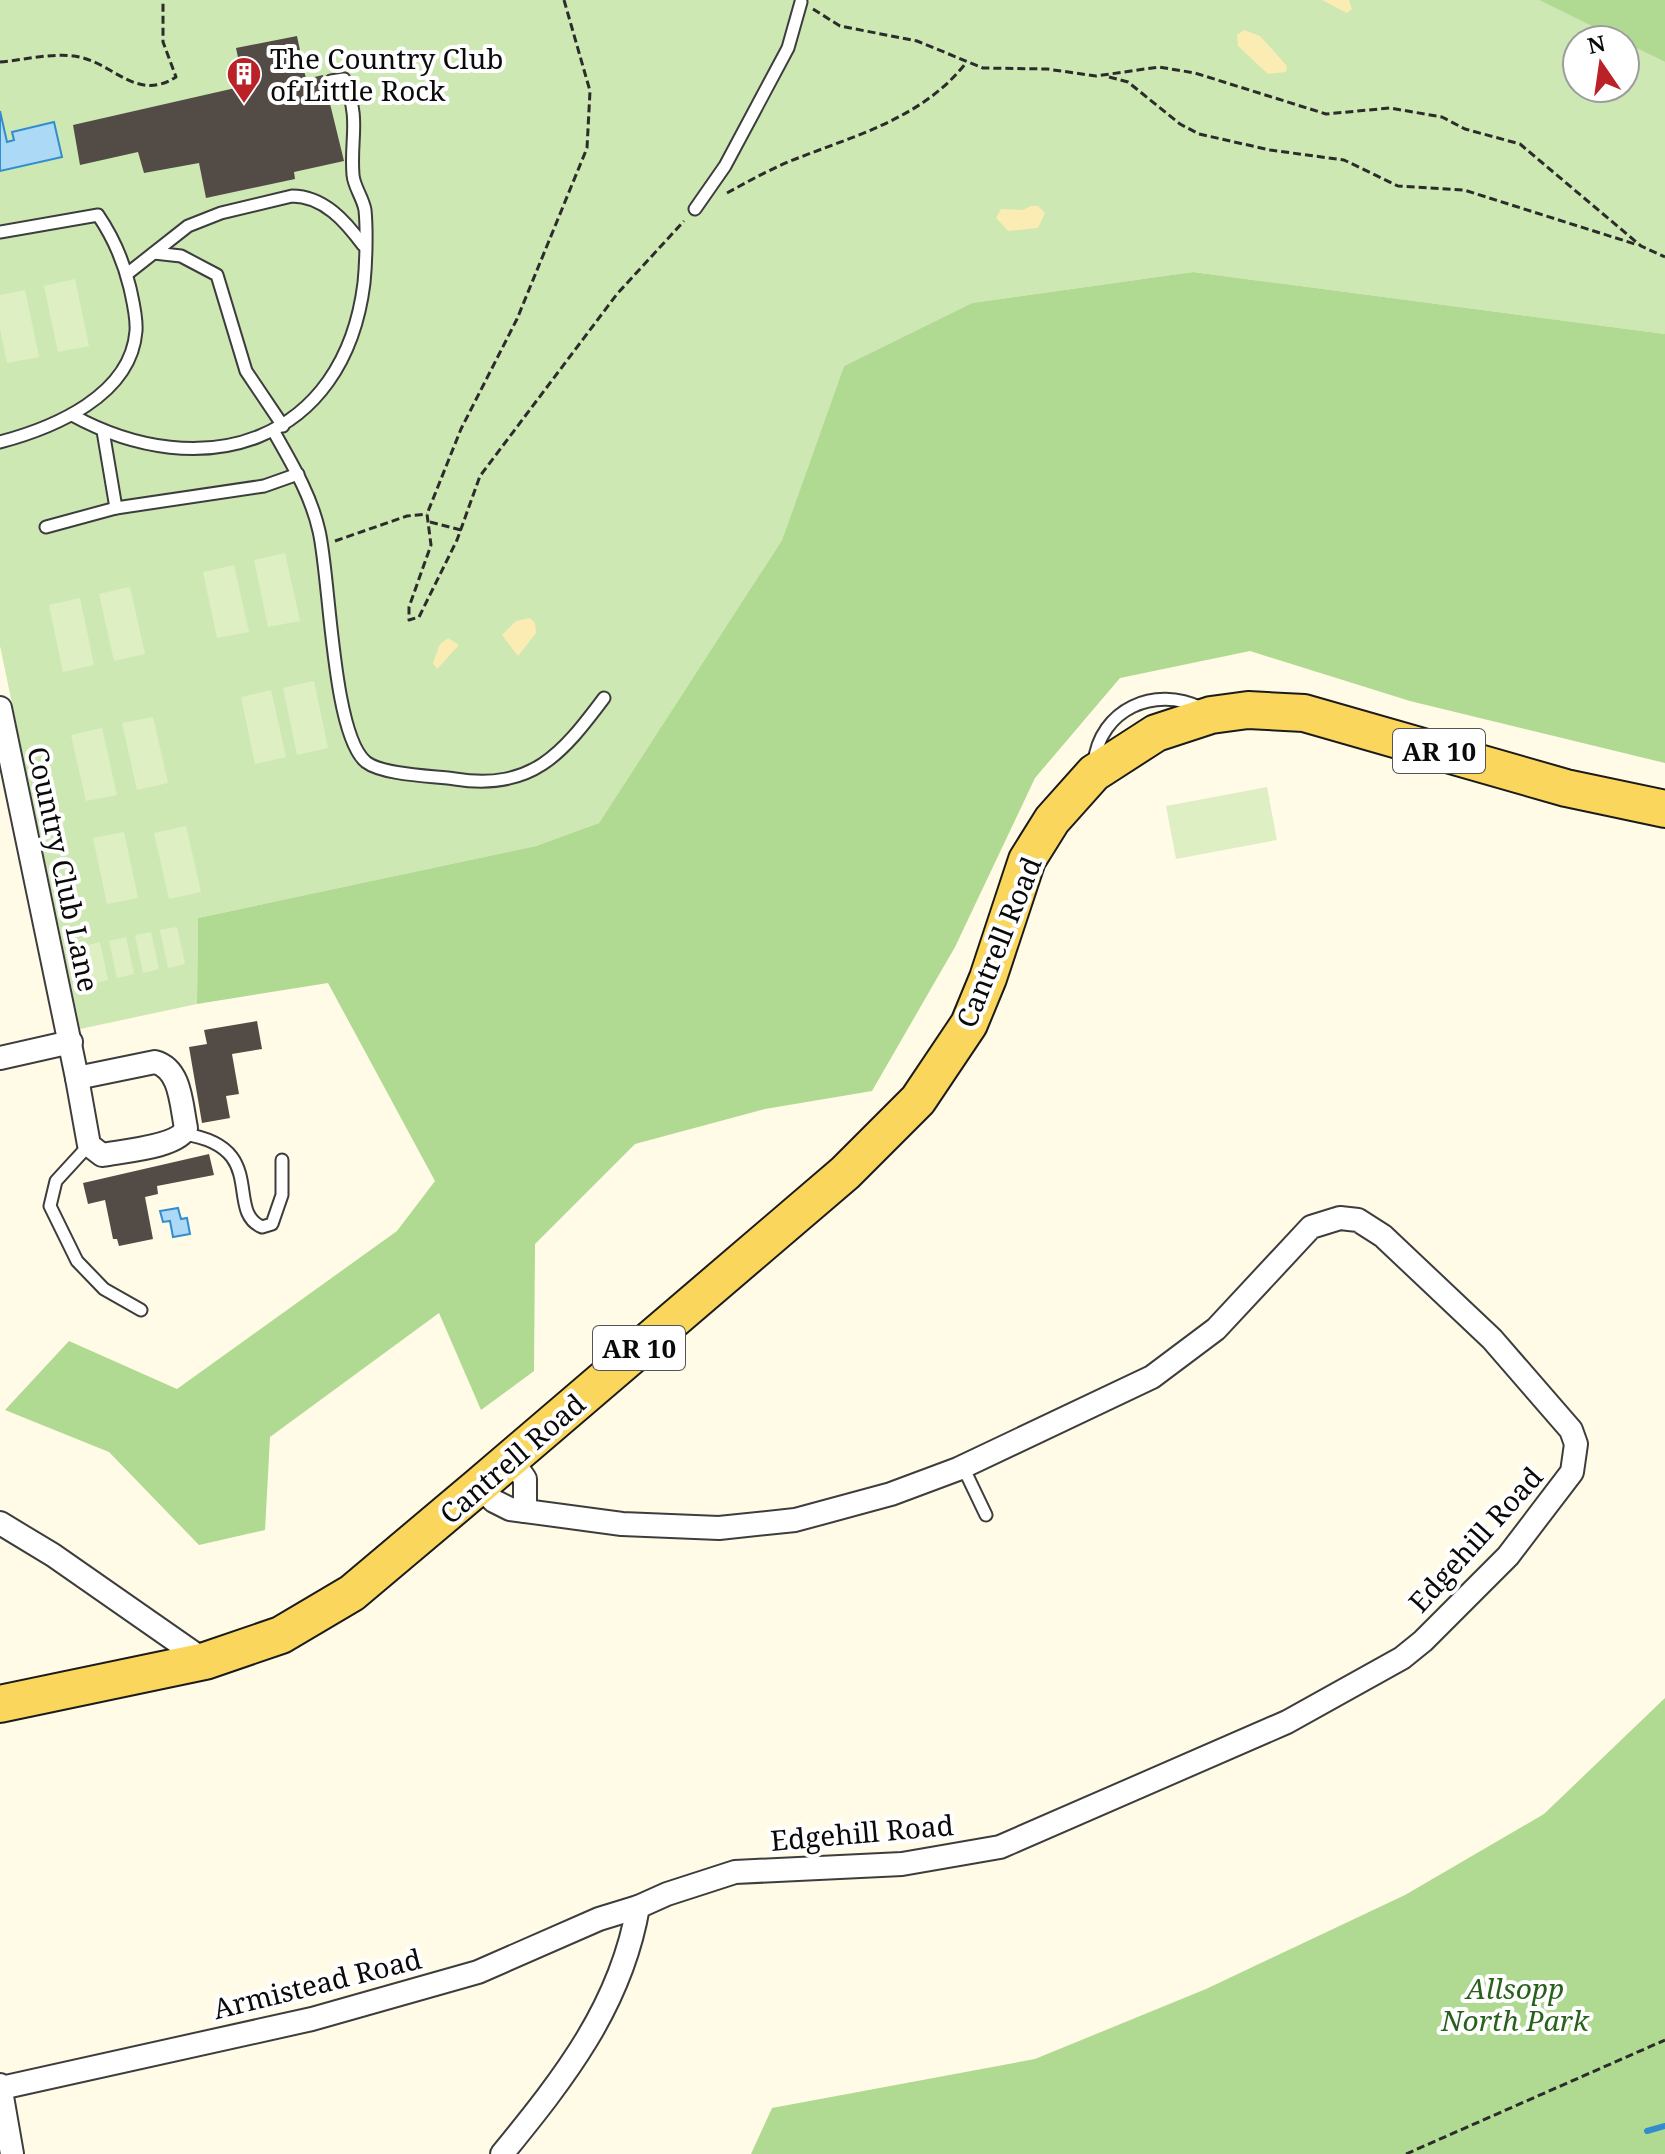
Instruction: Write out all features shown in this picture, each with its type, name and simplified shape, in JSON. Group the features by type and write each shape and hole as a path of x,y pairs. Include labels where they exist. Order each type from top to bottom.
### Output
{"main road":[{"name":"Cantrell Road","path":"0,1704 205,1661 281,1635 318,1616 352,1593 845,1173 918,1100 969,1024 988,978 1027,860 1052,820 1094,773 1156,733 1211,715 1248,710 1304,713 1566,788 1665,809"}],"street":[{"name":"Country Club Lane","path":"0,708 8,788 71,1042 89,1145"},
{"path":"0,1058 71,1042"},
{"path":"77,1078 155,1062 164,1064 174,1075 186,1128 184,1134 173,1141 102,1155 89,1145"},
{"name":"Edgehill Road","path":"479,1486 501,1505 622,1524 757,1526 795,1520 891,1494 963,1467 1152,1377 1216,1329 1311,1227 1340,1218 1358,1220 1383,1236 1492,1339 1565,1420 1576,1444 1572,1472 1542,1515 1508,1556 1423,1641 1367,1680 1287,1722 1010,1845 902,1864 735,1872 638,1907"},
{"path":"510,1457 525,1479 525,1511"},
{"path":"0,1523 53,1555 205,1661"},
{"path":"502,2154 557,2087 609,2005 632,1946 638,1907"},
{"name":"Armistead Road","path":"0,2086 312,2019 448,1981 478,1972 599,1919 638,1907"},
{"path":"0,2086 12,2154"}],"lane":[{"path":"695,209 725,166 788,48 801,2"},
{"path":"72,415 103,431 155,447 185,450 252,441 278,429 311,404 326,385 351,338 364,281 365,209 353,177 357,125 344,79 331,81"},
{"path":"127,274 188,226 221,213 292,196 301,196 331,210 345,220 363,246"},
{"path":"0,232 98,215 127,274 136,313 134,347 118,376 72,415 0,442"},
{"path":"154,253 181,256 217,275 246,371 278,429 298,474 322,545 337,669 350,730 366,762 389,772 473,781 508,781 546,765 576,735 604,698"},
{"path":"103,431 116,508"},
{"path":"46,527 116,508 216,496 264,486 298,474"},
{"path":"184,1134 210,1138 226,1147 238,1169 250,1215 262,1227 272,1224 278,1214 282,1160"},
{"path":"89,1145 56,1181 50,1206 77,1261 104,1289 141,1310"},
{"path":"963,1467 986,1515"}],"path":[{"path":"0,62 73,56 135,86 166,83 176,77 163,42 163,0"},
{"path":"564,0 590,91 587,148 517,319 461,429 427,514 431,545 407,614 412,620 419,617 427,603 461,530 475,486 494,456 617,294 695,209 785,164 890,123 933,95 966,63"},
{"path":"801,2 840,26 917,41 966,63 998,70 1047,69 1128,82 1180,124 1199,134 1270,150 1344,160 1398,186 1464,190 1641,246 1665,257"},
{"path":"1099,76 1159,67 1195,73 1326,114 1390,108 1442,117 1465,129 1520,144 1641,246"},
{"path":"322,545 407,516 427,514"},
{"path":"430,522 461,530"},
{"path":"1406,2154 1665,2040"}],"green space":[{"name":"The Country Club of Little Rock","path":"0,0 1539,0 1588,24 1561,24 1561,104 1641,104 1641,50 1665,62 1665,334 1193,272 972,303 844,366 782,540 599,823 536,846 198,918 197,1004 80,1029 0,646"},
{"path":"1539,0 1665,0 1665,62 1641,50 1641,24 1588,24"},
{"path":"1193,272 1665,334 1665,763 1410,701 1250,651 1120,678 1035,778 955,947 872,1091 765,1109 635,1144 535,1244 534,1371 481,1410 439,1313 270,1437 265,1530 199,1545 109,1452 5,1410 69,1341 177,1389 397,1231 435,1181 328,983 197,1004 198,918 536,846 599,823 782,540 844,366 972,303"},
{"path":"75,279 89,346 58,352 44,286"},
{"path":"25,290 39,357 7,363 0,329 0,295"},
{"path":"285,553 300,621 268,627 254,560"},
{"path":"234,565 249,632 217,638 203,572"},
{"path":"130,587 145,654 114,661 99,594"},
{"path":"80,598 94,665 63,672 49,605"},
{"path":"314,681 328,748 297,755 283,688"},
{"path":"271,690 286,757 255,764 241,697"},
{"path":"153,717 168,783 137,790 122,723"},
{"path":"102,728 117,795 86,801 71,735"},
{"path":"1267,787 1277,840 1176,859 1166,806"},
{"path":"186,826 201,892 169,899 154,833"},
{"path":"124,832 138,898 107,904 93,838"},
{"path":"177,927 185,964 168,968 160,930"},
{"path":"151,932 159,969 143,973 135,935"},
{"path":"126,937 134,974 117,978 109,941"},
{"path":"100,942 108,980 92,984 84,946"},
{"name":"Allsopp North Park","path":"1665,1698 1665,2154 751,2154 772,2108 1035,2059 1206,1989 1405,1895 1544,1814"}],"sand":[{"path":"1322,0 1349,0 1352,9 1347,13"},
{"path":"1244,30 1260,36 1287,66 1286,72 1268,74 1238,46 1237,35"},
{"path":"1038,206 1045,213 1038,228 1008,231 996,218 1001,209 1023,210"},
{"path":"530,618 535,623 536,633 518,656 502,635 516,621"},
{"path":"448,638 459,645 437,669 433,663 440,644"}],"water":[{"path":"0,111 7,142 14,140 12,132 54,122 62,157 0,171"},
{"path":"178,1208 181,1219 187,1218 190,1234 173,1237 170,1221 163,1222 160,1211"}],"building":[{"name":"The Country Club of Little Rock","path":"297,36 306,79 323,75 344,161 294,172 295,179 206,198 199,163 144,173 138,152 80,165 73,125 244,86 236,48"},
{"path":"257,1021 262,1049 232,1054 239,1094 226,1096 230,1118 202,1123 189,1047 207,1044 204,1030"},
{"path":"209,1154 214,1175 157,1186 158,1194 145,1197 153,1239 119,1246 117,1239 113,1239 105,1200 88,1204 83,1183"}],"waterway":[{"path":"1647,2131 1665,2126"}],"place":[{"name":"The Country Club of Little Rock","path":"244,105"}]}
